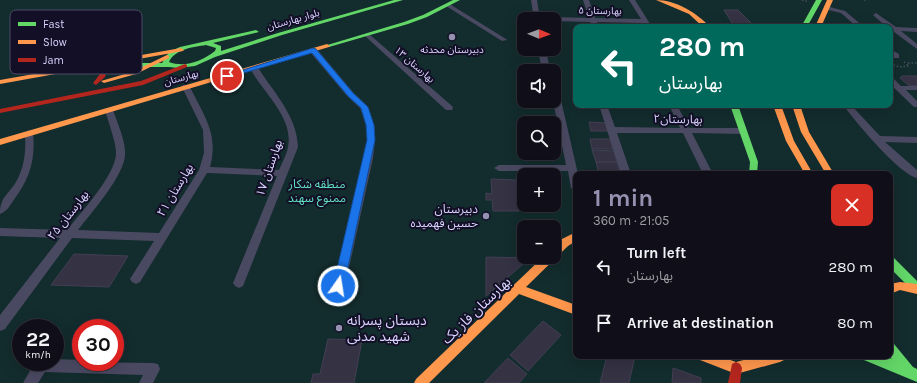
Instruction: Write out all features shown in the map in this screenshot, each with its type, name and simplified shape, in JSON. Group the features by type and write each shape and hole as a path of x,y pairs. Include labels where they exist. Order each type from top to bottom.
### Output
{"main road":[{"name":"بلوار بهارستان","path":"181,50 278,27 366,0"},
{"name":"بلوار بهارستان","path":"0,111 143,83 215,55 280,34 400,0"},
{"name":"بهارستان","path":"0,142 367,35 425,16 457,0"},
{"path":"659,0 690,13 704,24"},
{"path":"805,24 814,2"},
{"path":"819,24 828,4"},
{"path":"206,43 219,47 220,49 215,55"},
{"path":"142,65 167,61 181,50"},
{"path":"142,57 181,50"},
{"path":"167,61 185,66"},
{"path":"142,69 150,65"},
{"path":"0,82 45,74"},
{"path":"0,88 73,74"},
{"path":"96,83 101,80 102,74"},
{"path":"0,105 130,74"},
{"path":"735,108 754,162 753,171"},
{"path":"778,108 794,150 807,171"},
{"path":"796,108 798,117 811,146 828,171"},
{"path":"561,247 573,238"},
{"name":"بهارستان فاز یک","path":"420,383 543,264"},
{"path":"893,264 917,288"},
{"path":"893,288 900,286 917,288"},
{"path":"518,289 573,309"},
{"path":"893,351 913,374 916,383"},
{"path":"712,359 736,368 768,359"},
{"path":"876,359 913,374"},
{"path":"734,383 736,368"}],"street":[{"path":"534,0 536,12"},
{"path":"586,0 594,24"},
{"path":"632,0 648,24"},
{"path":"828,4 843,12 857,24"},
{"path":"448,5 504,40"},
{"path":"876,15 888,24"},
{"name":"بهارستان ۵","path":"561,19 648,24"},
{"path":"894,29 917,30"},
{"path":"894,29 917,47"},
{"name":"بهارستان ۱۳","path":"367,35 450,108"},
{"path":"313,50 350,94 364,107 370,125 371,140 368,158 338,286"},
{"name":"بهارستان ۱۷","path":"239,283 292,146 292,132 286,116 263,84 254,68"},
{"path":"893,83 917,105"},
{"name":"بهارستان ۲۱","path":"136,279 204,170 209,153 207,130 186,87"},
{"path":"899,88 917,88"},
{"path":"559,108 573,173"},
{"path":"604,108 625,171"},
{"path":"674,108 706,171"},
{"path":"850,108 908,169 917,175"},
{"name":"بهارستان ۲۵","path":"0,325 110,181 118,166 121,152 120,145 109,110"},
{"name":"بهارستان۲","path":"612,130 743,131"},
{"path":"0,210 14,194 28,169 30,141 29,133"},
{"path":"879,139 917,140"},
{"path":"499,168 572,168"},
{"path":"204,170 282,173"},
{"path":"0,232 162,237"},
{"path":"30,383 41,365 153,369 146,383"}],"path":[{"path":"893,65 906,68 909,66 906,62 917,63"}],"green space":[{"name":"منطقه شکار ممنوع سهند","path":"0,0 917,0 917,383 0,383"}],"building":[{"path":"724,10 738,10 752,24 733,24"},
{"path":"902,76 917,76 917,86 908,85 900,78"},
{"path":"589,122 608,123 610,131 591,131"},
{"path":"590,139 610,139 613,149 592,149"},
{"path":"592,150 614,151 617,162 596,162"},
{"path":"596,162 617,162 620,171 598,171"},
{"path":"491,179 516,180 517,211 493,211 492,200 486,200 486,193 492,194"},
{"path":"74,254 128,256 109,287 51,285"},
{"path":"486,257 517,258 517,264 523,264 486,296"},
{"path":"543,321 561,335 528,371 510,355"},
{"path":"328,339 362,340 354,383 311,383 313,374 320,374"},
{"path":"508,358 527,374 519,383 484,383"},
{"path":"606,359 634,359 629,383 600,383"},
{"path":"673,368 701,378 701,383 672,383"}],"traffic: fast":[{"path":"215,55 280,34 400,0"},
{"path":"327,46 406,23 425,16 457,0"},
{"path":"806,24 819,0"},
{"path":"206,43 256,32"},
{"path":"206,43 219,47 218,52 193,65 178,66 165,63 172,54 182,48 206,43"},
{"path":"142,65 168,65"},
{"path":"735,108 754,162 753,171"},
{"path":"893,264 917,288"},
{"path":"893,352 909,371 917,376"},
{"path":"876,359 907,371"}],"traffic: slow":[{"path":"659,0 691,13 704,24"},
{"path":"819,24 830,0"},
{"path":"0,142 327,46"},
{"path":"142,57 181,50"},
{"path":"142,69 167,57"},
{"path":"0,82 45,74"},
{"path":"104,81 130,74"},
{"path":"778,108 790,141 807,171"},
{"path":"797,108 805,132 828,171"},
{"path":"561,246 573,238"},
{"path":"420,383 543,264"},
{"path":"893,288 900,286 917,289"},
{"path":"518,289 573,309"},
{"path":"712,359 736,368 769,359"}],"traffic: jam":[{"path":"0,111 143,83 185,66"},
{"path":"96,83 103,76 103,74"},
{"path":"734,383 736,368"}],"place":[{"name":"دبیرستان محدثه","path":"452,37"},
{"name":"دبیرستان حسین فهمیده","path":"486,216"},
{"name":"دبستان پسرانه شهید مدنی","path":"339,328"}],"route":[{"path":"227,76 313,50 350,94 364,107 368,115 371,140 338,286"}]}
